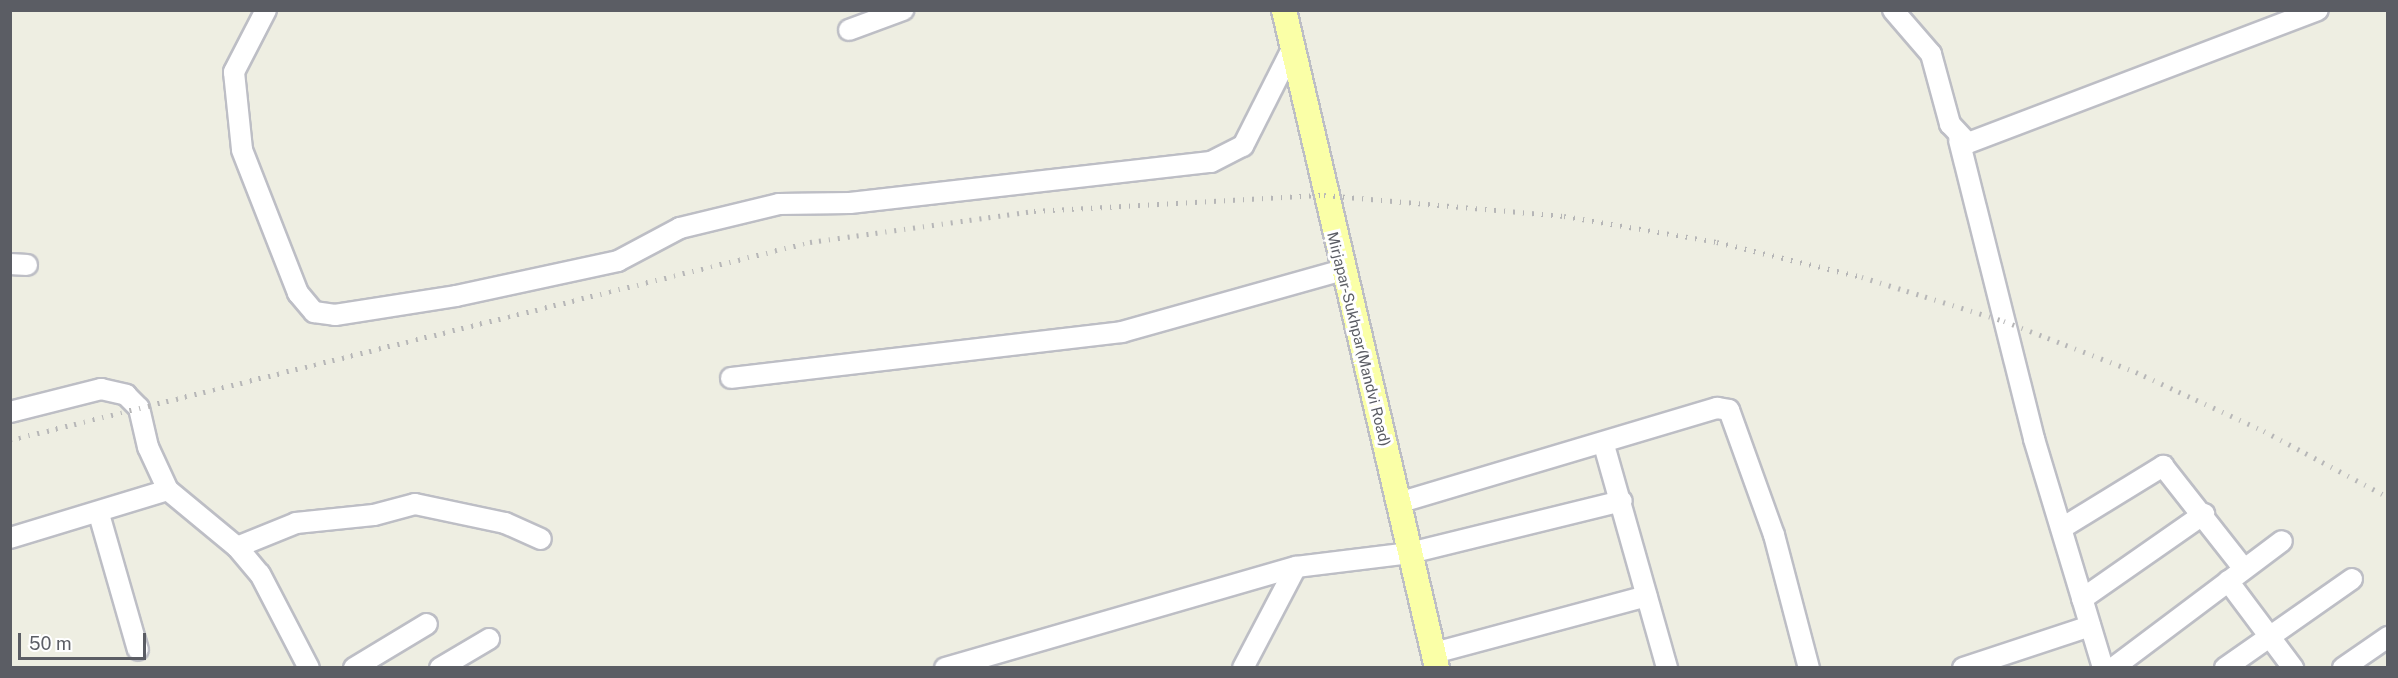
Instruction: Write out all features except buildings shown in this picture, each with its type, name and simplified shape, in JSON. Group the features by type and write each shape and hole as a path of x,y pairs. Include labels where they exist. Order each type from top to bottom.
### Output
{"main road":[{"name":"Mirjapar-Sukhpar(Mandvi Road)","path":"1287,11 1292,49 1435,660"}],"street":[{"path":"266,10 234,72 242,150 298,293 314,312 334,315 456,296 618,261 680,228 779,204 850,203 1211,162 1243,146 1292,49"},
{"path":"849,30 903,10"},
{"path":"1893,10 1931,54 1959,140 2061,528 2103,668"},
{"path":"1959,140 1988,137 2318,10"},
{"path":"731,378 1122,333 1343,270"},
{"path":"10,412 101,389 118,390 139,408 148,447 168,490 237,547 274,596 309,668"},
{"path":"1398,503 1604,445 1717,408 1729,410 1774,535 1809,668"},
{"path":"1604,445 1622,501 1667,668"},
{"path":"2061,528 2163,465 2204,514 2244,569"},
{"path":"10,538 99,514 168,490"},
{"path":"945,668 985,663 1296,567 1410,553 1622,501"},
{"path":"237,547 296,523 374,515 415,504 505,523 541,539"},
{"path":"99,514 138,650"},
{"path":"2082,598 2204,514"},
{"path":"2113,668 2282,541"},
{"path":"1243,668 1296,567"},
{"path":"2225,668 2352,579"},
{"path":"2228,581 2271,635 2293,668"},
{"path":"1435,660 1647,596"},
{"path":"354,668 427,624"},
{"path":"1963,668 2090,626"},
{"path":"2343,668 2388,637"},
{"path":"440,668 489,639"}],"railway":[{"path":"10,440 810,242 1034,211 1324,195 1564,216 1717,242 1862,277 2004,321 2136,372 2264,431 2388,497"}]}
